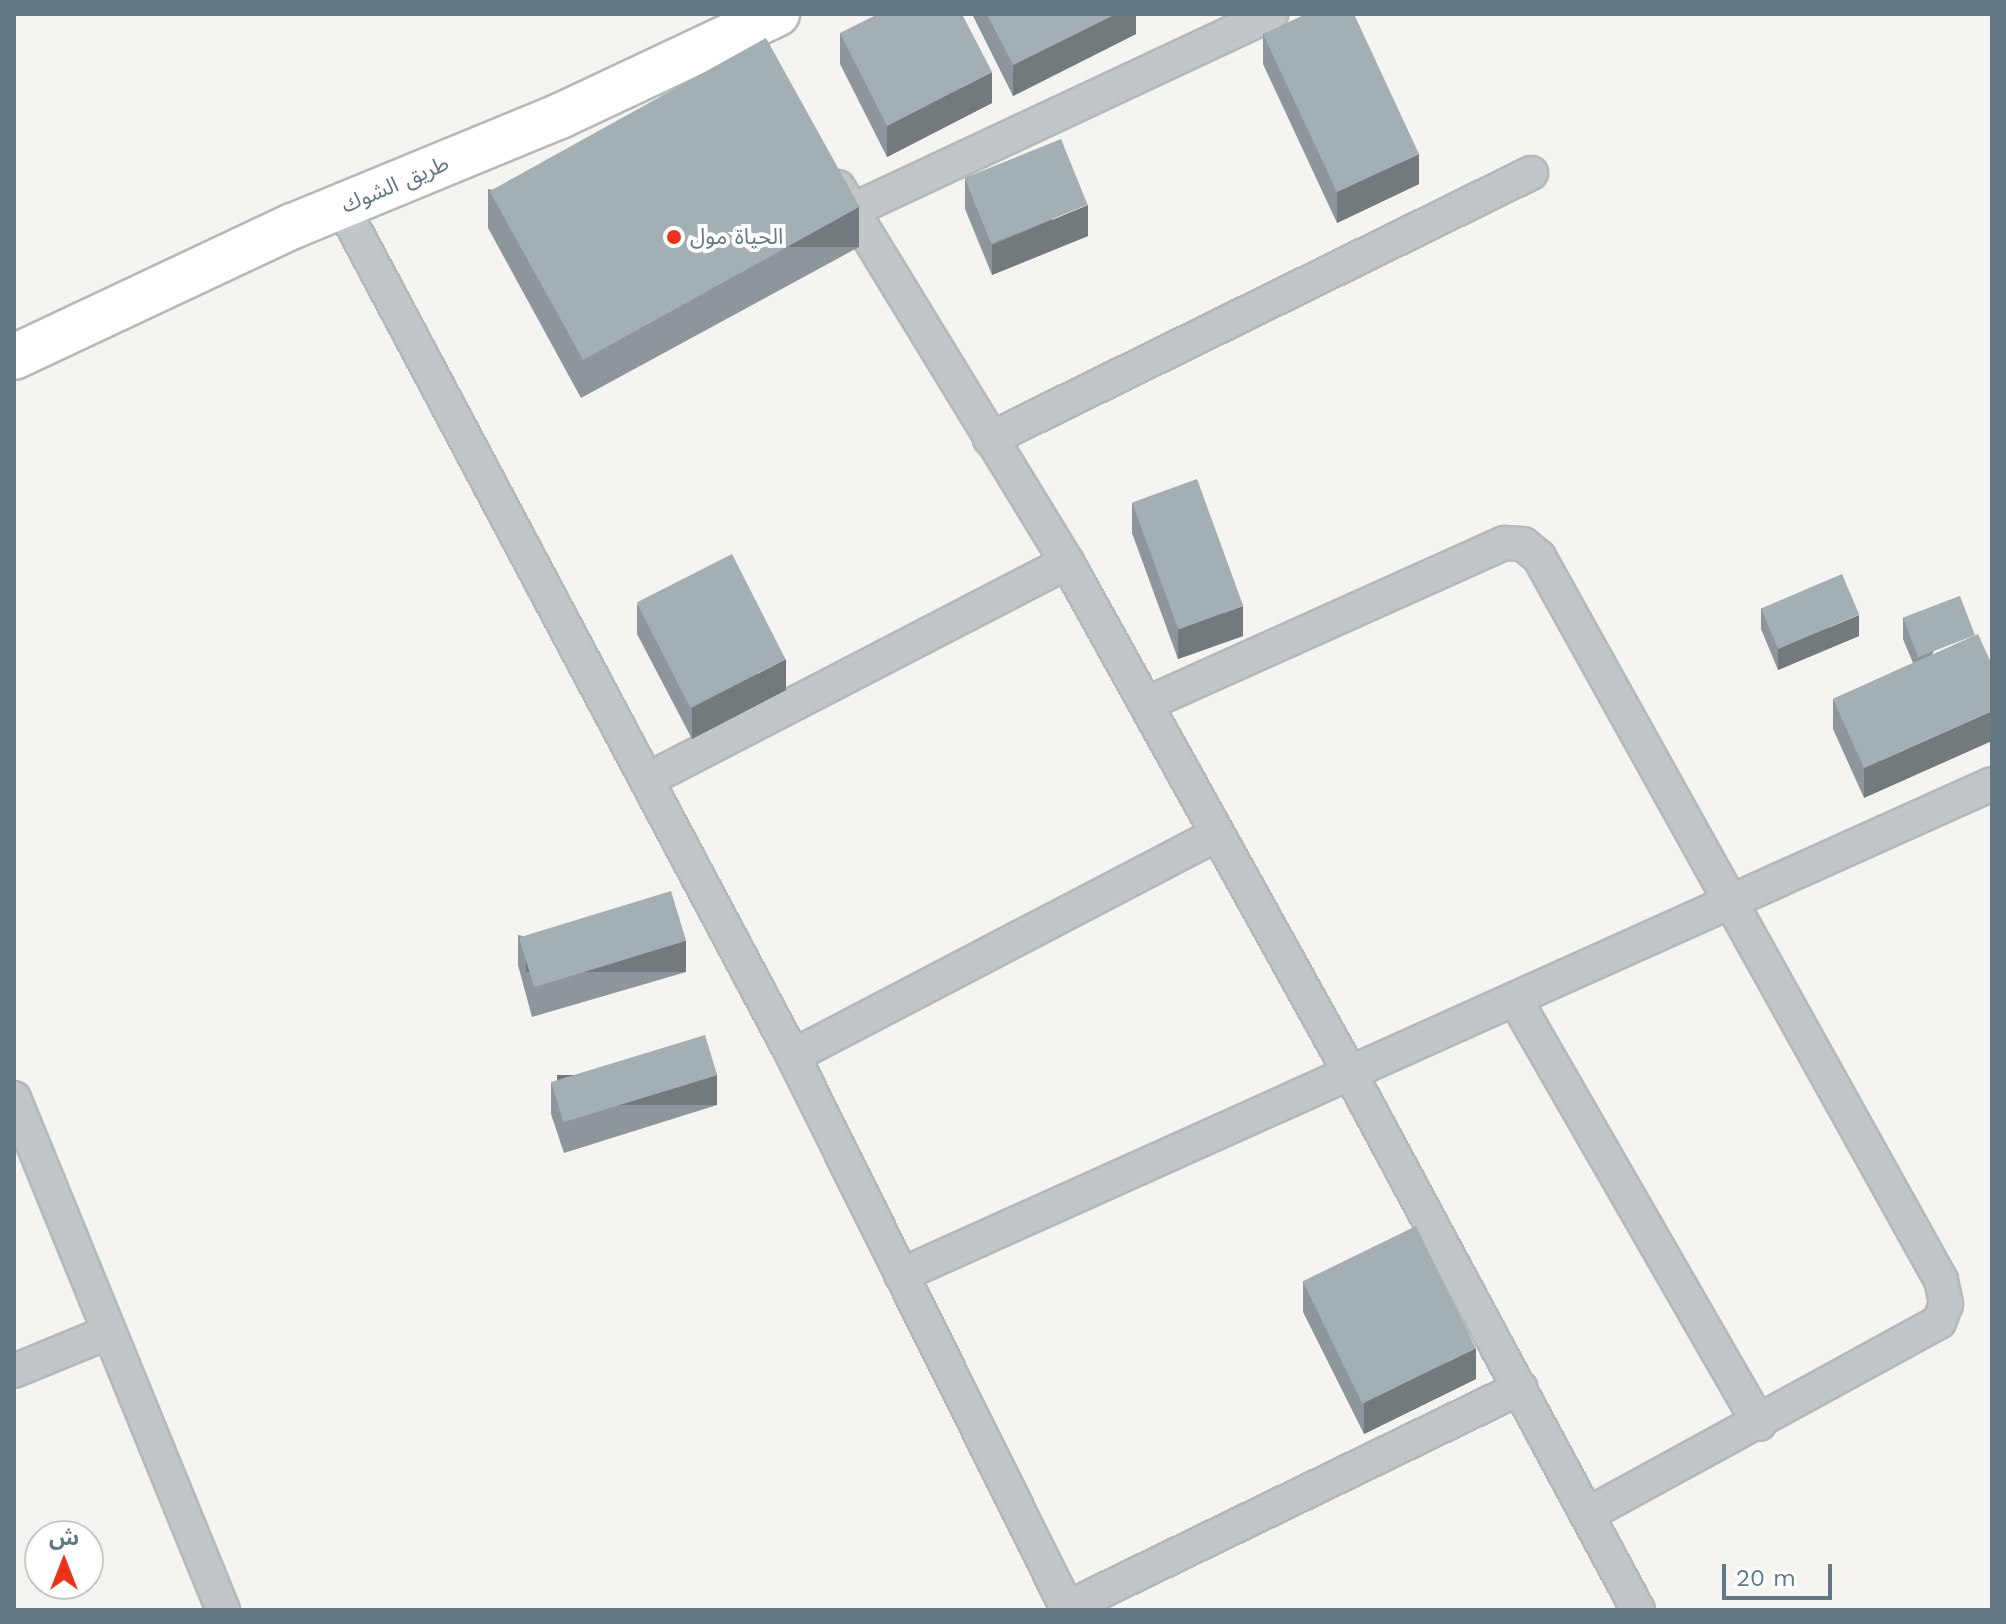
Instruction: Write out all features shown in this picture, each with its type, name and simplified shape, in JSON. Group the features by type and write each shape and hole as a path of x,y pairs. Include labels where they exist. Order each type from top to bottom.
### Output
{"main road":[{"name":"طريق الشوك","path":"14,357 342,206 761,33"}],"street":[{"path":"851,211 1271,14"},
{"path":"821,159 1067,562 1350,1073 1638,1610"},
{"path":"990,439 1531,173"},
{"path":"342,206 793,1056 1067,1609 1520,1388"},
{"path":"1146,704 1505,543 1523,544 1539,557 1941,1280 1946,1304 1939,1322 1759,1424 1587,1515"},
{"path":"647,780 1067,562"},
{"path":"901,1275 1992,784"},
{"path":"793,1056 1218,834"},
{"path":"1515,999 1759,1424"},
{"path":"14,1098 223,1610"},
{"path":"14,1371 109,1332"}],"building":[{"path":"878,14 962,14 992,72 887,126 840,33"},
{"path":"987,14 1116,14 1013,65"},
{"path":"1306,14 1354,14 1419,154 1337,192 1263,34"},
{"name":"الحياة مول","path":"766,38 860,207 583,360 490,191"},
{"path":"1061,139 1088,205 991,244 965,178"},
{"path":"1197,479 1243,606 1178,629 1132,503"},
{"path":"732,554 786,659 690,708 637,603"},
{"path":"1842,574 1859,615 1778,649 1761,608"},
{"path":"1960,596 1975,635 1918,657 1903,618"},
{"path":"1978,634 1992,665 1992,711 1864,768 1833,699"},
{"path":"671,891 686,941 534,987 519,937"},
{"path":"705,1035 717,1075 563,1122 551,1082"},
{"path":"1416,1226 1476,1348 1362,1403 1303,1281"}],"place":[{"name":"الحياة مول","path":"674,237"}]}
